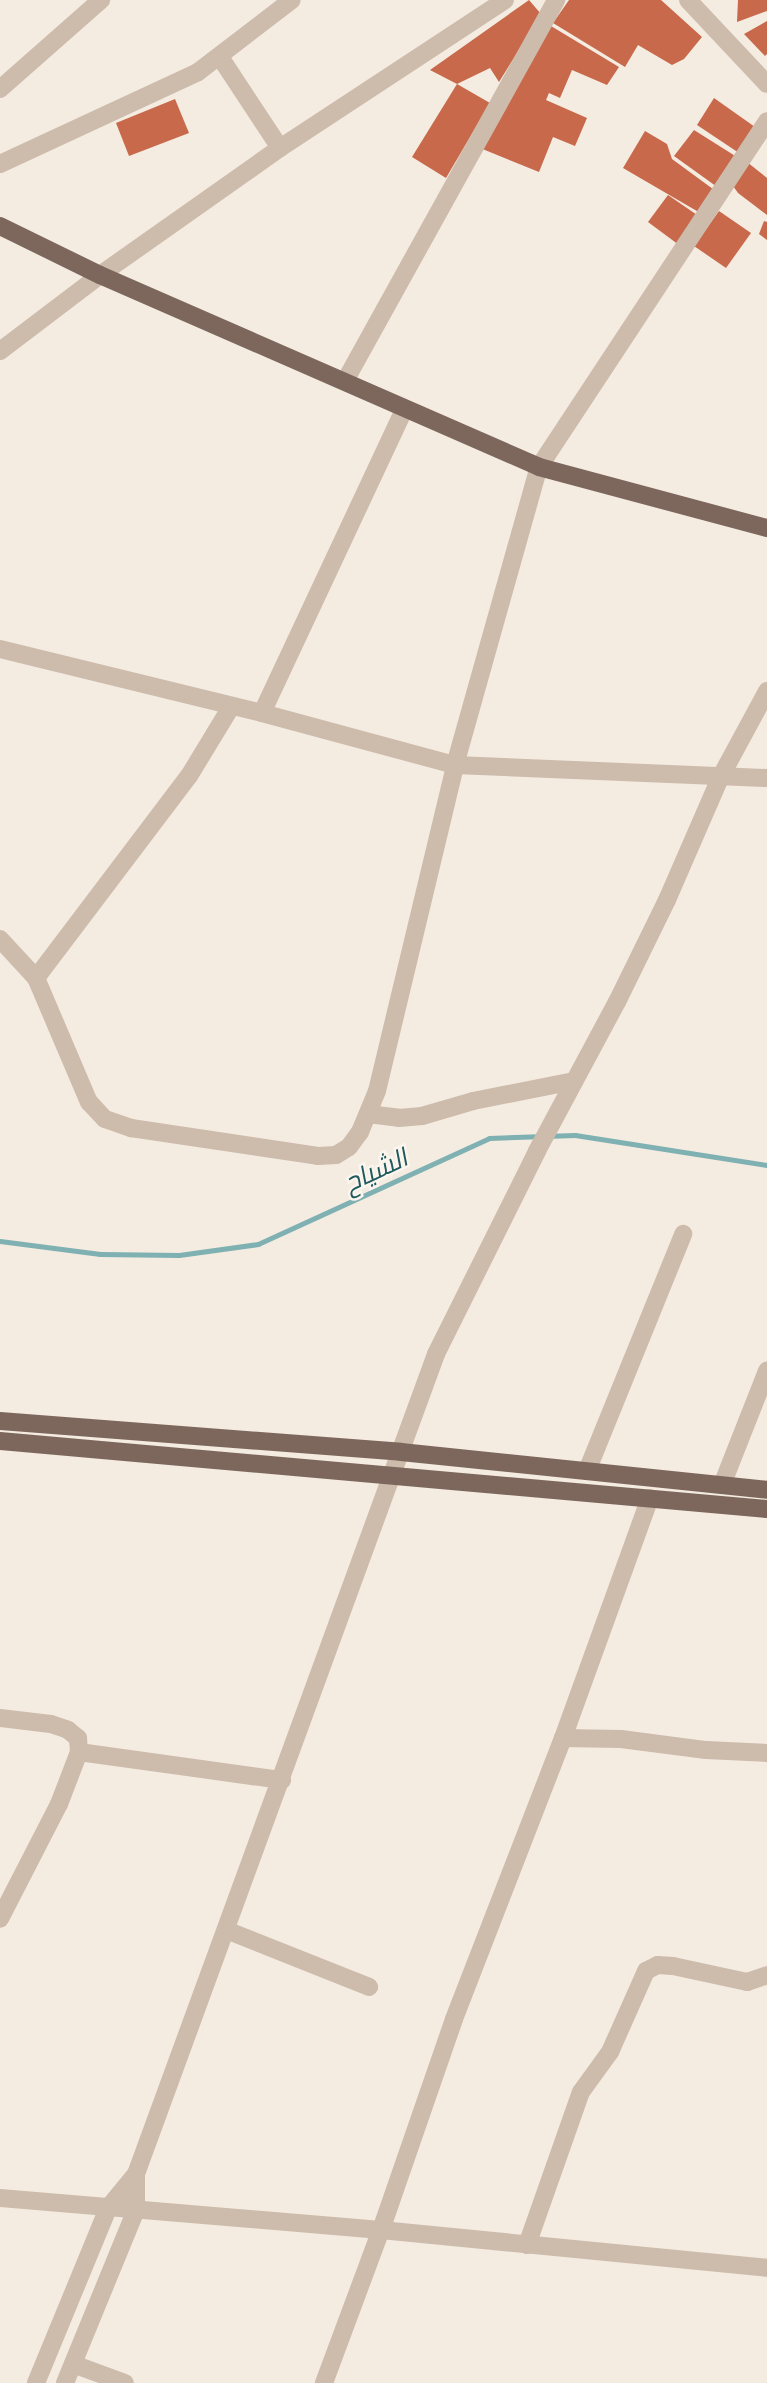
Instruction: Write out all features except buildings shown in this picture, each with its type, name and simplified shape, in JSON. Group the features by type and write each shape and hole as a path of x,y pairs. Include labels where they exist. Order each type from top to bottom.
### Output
{"main road":[{"path":"0,226 100,275 539,467 767,528"},
{"path":"0,1421 401,1452 767,1490"},
{"path":"0,1441 392,1478 767,1509"}],"street":[{"path":"0,89 101,0"},
{"path":"0,164 198,72 292,0"},
{"path":"0,351 100,275 280,148 505,0"},
{"path":"345,381 555,0"},
{"path":"700,4 767,83"},
{"path":"220,57 280,148"},
{"path":"0,939 36,978 89,1102 105,1119 131,1128 318,1156 337,1155 349,1147 368,1114 393,1033 455,765 539,467 767,121"},
{"path":"262,713 404,410"},
{"path":"1,653 262,713 455,765 767,778"},
{"path":"36,2383 108,2208 136,2174 436,1354 537,1151 617,1002 667,900 720,778 767,691"},
{"path":"36,978 189,776 231,707"},
{"path":"368,1114 398,1118 422,1116 473,1101 573,1081"},
{"path":"587,1471 683,1234"},
{"path":"722,1485 767,1371"},
{"path":"324,2383 381,2230 454,2019 563,1738 650,1498"},
{"path":"0,1718 51,1724 68,1730 78,1738 79,1752 59,1804 0,1919"},
{"path":"563,1738 621,1739 706,1750 767,1753"},
{"path":"79,1752 282,1780"},
{"path":"226,1930 369,1987"},
{"path":"527,2245 581,2092 610,2052 646,1971 658,1965 673,1966 747,1982 767,1975"},
{"path":"65,2383 136,2210 136,2174"},
{"path":"0,2198 381,2230 767,2268"},
{"path":"73,2364 125,2383"}],"waterway":[{"name":"الشياح","path":"0,1241 100,1254 179,1255 258,1244 489,1138 575,1135 767,1165"}]}
